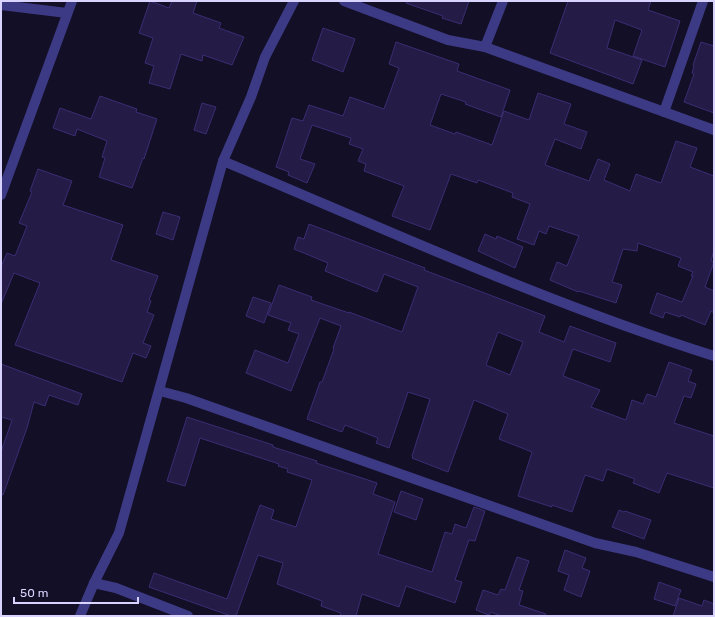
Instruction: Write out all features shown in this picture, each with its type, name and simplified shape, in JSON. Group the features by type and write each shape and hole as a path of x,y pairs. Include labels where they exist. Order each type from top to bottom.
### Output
{"street":[{"path":"1,195 72,1"},
{"path":"80,616 94,583 119,533 160,391 223,161 251,96 265,57 294,1"},
{"path":"344,1 448,40 485,47 714,130"},
{"path":"485,47 503,1"},
{"path":"664,112 703,1"},
{"path":"1,5 67,13"},
{"path":"223,161 557,301 660,339 714,356"},
{"path":"160,391 186,398 595,543 636,552 714,577"},
{"path":"94,583 116,588 188,616"}],"building":[{"path":"150,1 169,8 172,1 197,1 193,13 221,23 219,28 244,37 232,65 203,55 202,61 181,54 170,89 149,83 154,66 145,63 153,38 139,33"},
{"path":"407,1 469,1 461,24 406,3"},
{"path":"568,1 651,1 648,10 680,21 665,67 633,56 642,30 615,20 607,48 642,60 633,84 550,53"},
{"path":"323,28 355,39 343,72 312,60"},
{"path":"396,42 459,64 457,71 510,90 501,117 465,104 466,102 441,94 430,125 455,134 456,132 492,145 504,111 529,120 538,93 571,104 564,124 587,132 581,149 555,139 545,165 589,181 598,159 610,164 604,180 630,191 636,174 661,183 676,141 697,148 690,167 714,176 714,250 711,261 714,262 705,287 714,291 714,313 711,311 705,325 681,315 680,317 665,312 663,318 650,313 657,293 682,302 693,276 691,276 693,272 678,266 681,258 638,243 637,251 623,249 612,282 622,285 616,303 579,291 578,292 550,280 557,262 567,266 579,236 549,226 546,234 539,231 534,245 517,239 530,204 512,197 513,193 478,180 477,183 451,174 430,230 392,216 404,186 364,171 366,164 358,161 363,149 349,144 351,138 312,125 300,159 315,164 307,183 288,175 289,172 276,167 292,118 303,121 309,105 343,116 350,97 384,109 399,68 389,64"},
{"path":"701,42 714,46 714,113 684,102 694,74 692,73 693,65"},
{"path":"100,96 137,109 136,112 157,119 144,159 143,158 132,188 99,177 105,158 102,157 107,141 77,129 75,136 53,128 60,108 91,119"},
{"path":"202,103 216,107 206,134 194,130"},
{"path":"38,169 72,181 63,205 123,225 111,260 158,276 149,300 151,301 147,312 154,315 143,343 151,346 146,358 133,353 122,382 15,345 40,283 14,273 1,304 1,267 7,253 15,256 27,226 19,223 32,192 30,191"},
{"path":"163,212 180,217 173,240 156,234"},
{"path":"309,224 545,316 539,332 564,342 570,326 616,343 610,362 573,349 563,376 600,390 591,407 626,420 632,400 643,404 647,394 656,397 669,362 692,370 688,381 696,384 691,398 684,396 674,423 714,436 714,488 667,473 659,493 633,483 635,479 607,469 603,481 585,475 572,512 518,496 532,452 499,439 508,414 474,400 448,472 412,458 430,399 408,392 389,448 376,443 378,438 345,425 342,432 307,419 320,382 322,382 341,326 320,318 291,391 246,373 255,350 288,363 299,334 288,330 291,323 268,315 279,285 312,297 311,300 349,312 402,332 418,287 384,274 377,292 325,271 328,263 294,249 298,237 304,239","holes":["498,332 523,342 510,375 486,365"]},
{"path":"485,234 496,239 497,236 523,247 515,268 478,251"},
{"path":"253,297 271,303 264,323 246,316"},
{"path":"1,364 82,394 78,405 49,395 45,406 34,402 27,428 3,495 1,494 1,452 12,420 1,417"},
{"path":"187,417 273,445 273,447 317,461 316,463 377,483 373,494 395,502 378,554 432,572 445,532 452,534 455,524 466,528 474,507 485,511 475,541 469,540 455,580 462,582 455,603 406,586 399,607 362,594 356,616 340,616 341,613 321,606 322,601 277,584 283,563 258,555 236,616 231,616 149,587 154,573 227,599 260,505 274,510 271,519 296,527 312,480 287,472 288,469 278,466 279,464 200,438 185,486 167,481"},
{"path":"401,491 423,499 416,520 394,512"},
{"path":"619,510 651,520 644,539 612,527"},
{"path":"565,550 586,558 582,568 590,571 581,597 564,590 569,575 558,571"},
{"path":"517,557 529,561 519,590 523,591 519,605 546,614 545,616 501,616 491,612 489,615 476,610 483,590 498,595 501,589 505,590"},
{"path":"659,582 681,590 675,606 654,599"},
{"path":"679,598 702,606 704,600 714,604 714,616 673,616"}]}
